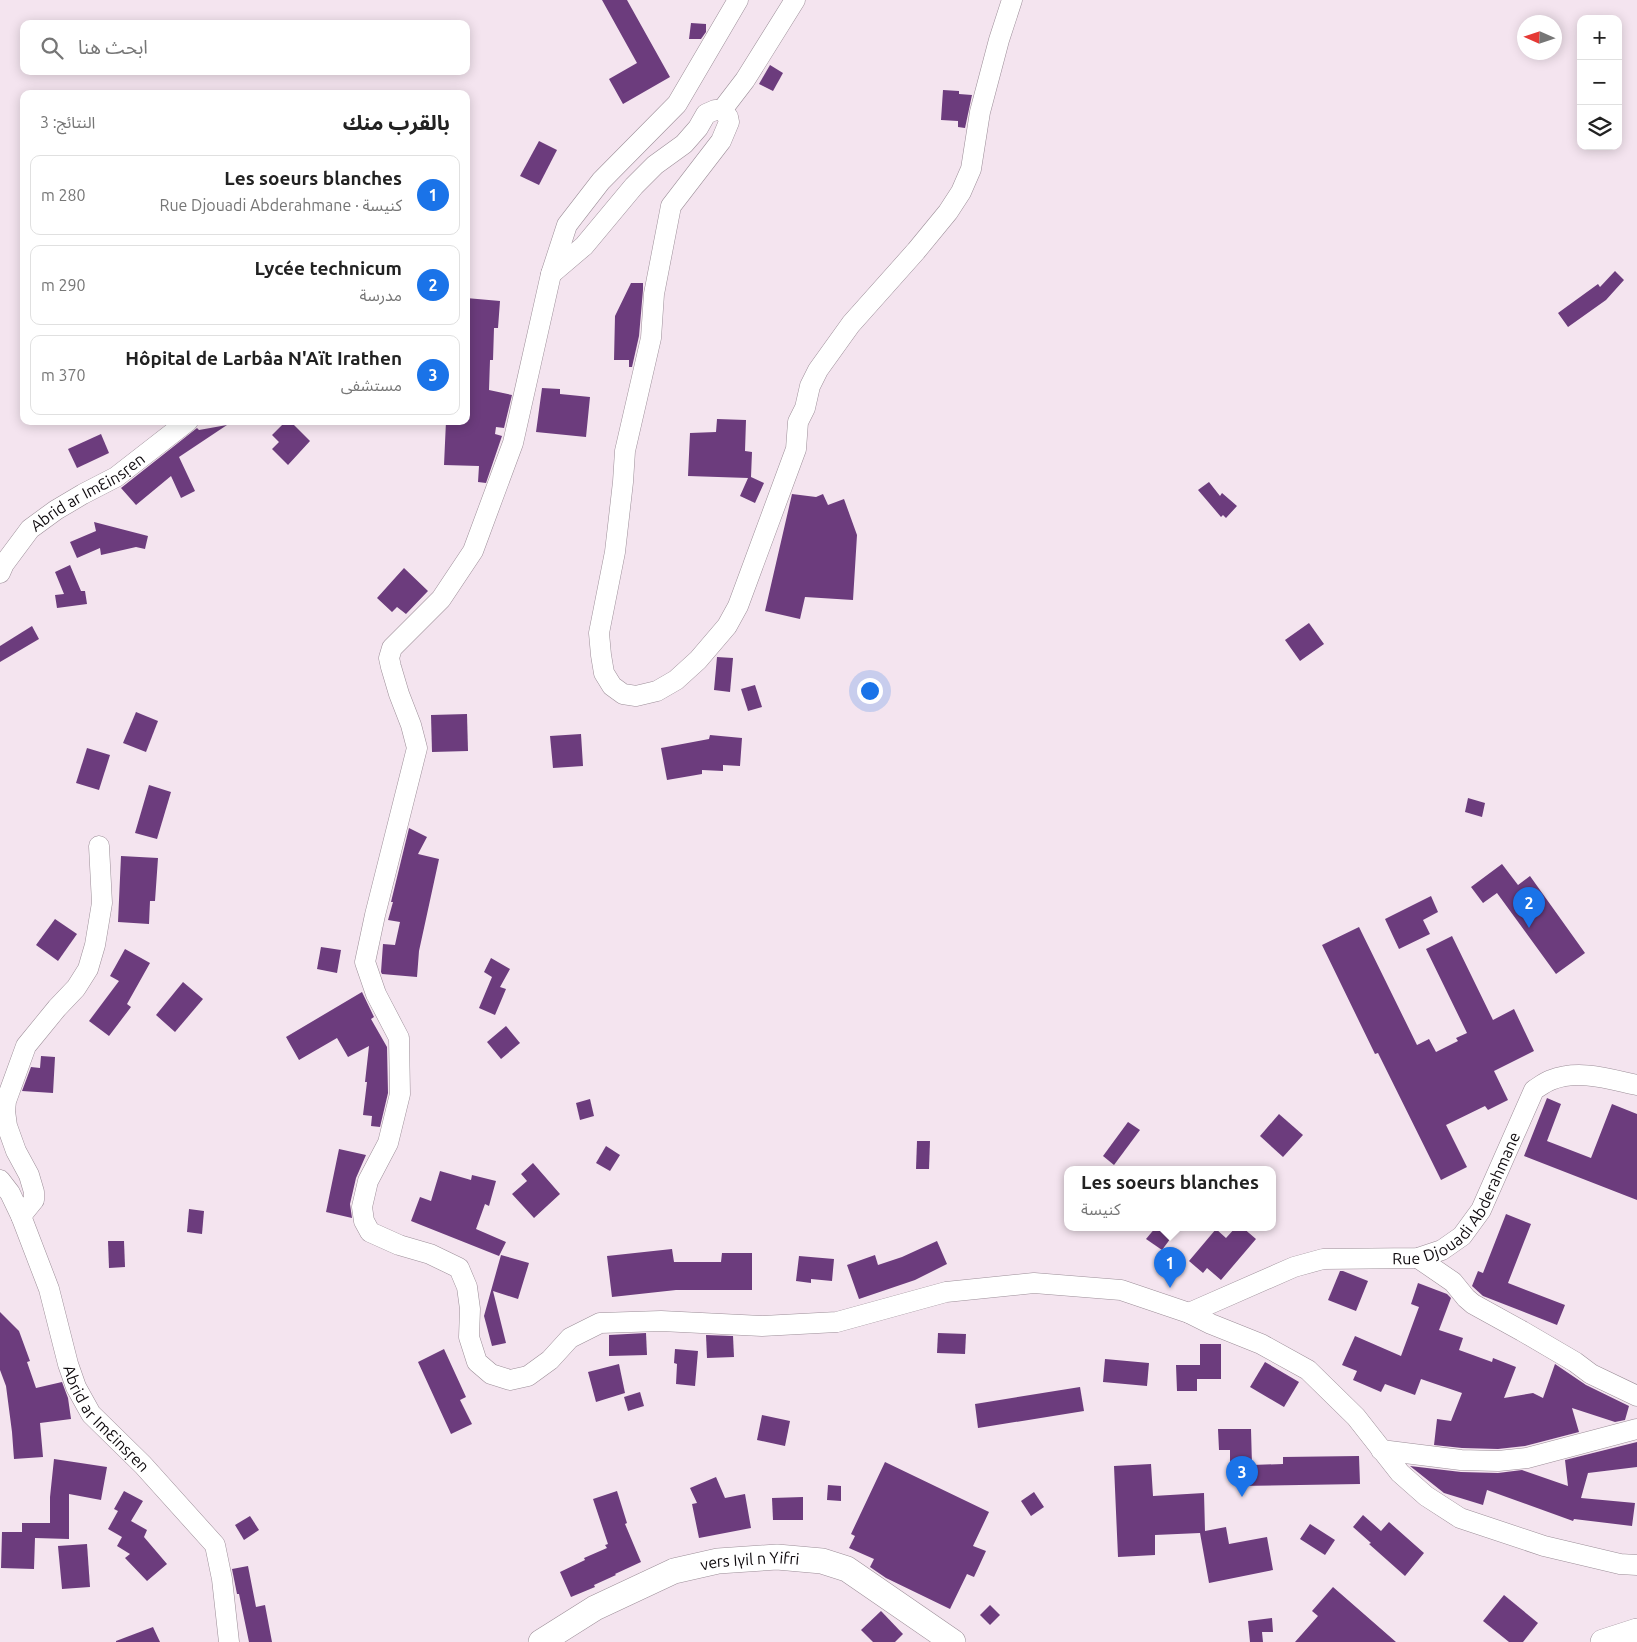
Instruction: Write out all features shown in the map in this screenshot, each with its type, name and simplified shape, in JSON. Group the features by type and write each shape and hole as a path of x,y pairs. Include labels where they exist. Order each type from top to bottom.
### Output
{"main road":[{"name":"vers Iγil n Yifri","path":"541,1642 594,1608 674,1571 718,1561 777,1557 822,1561 847,1569 953,1642"},
{"path":"1603,1642 1637,1631"}],"street":[{"path":"738,0 677,104 601,181 567,225 551,274 514,443 473,551 441,599 392,648 389,658 417,748 365,962 376,994 399,1038 400,1094 388,1143 368,1182 362,1207 364,1222 370,1232 399,1245 430,1254 459,1268 467,1287 470,1309 468,1337 477,1362 491,1374 510,1380 528,1376 550,1360 570,1338 600,1323 661,1321 762,1326 837,1322 946,1292 1034,1283 1121,1290 1189,1313 1261,1344 1308,1370 1356,1417 1406,1479 1426,1496 1460,1518 1544,1546 1620,1564 1637,1565"},
{"path":"722,110 745,80 795,0"},
{"path":"551,274 584,246 634,186 655,165 684,144 698,128 706,114 715,110 722,110 728,117 729,122 721,141 671,206 654,294 651,338 625,451 615,552 599,633 604,672 612,686 623,694 636,696 657,691 676,680 713,643 738,606 796,449 798,422 805,408 810,386 818,370 851,324 948,212 971,169 980,112 999,40 1012,0"},
{"name":"Abrid ar Imɛinsṛen","path":"0,573 4,564 30,529 56,510 116,478 183,425"},
{"path":"21,1216 34,1200 34,1192 29,1175 16,1151 7,1126 6,1101 26,1046 76,988 88,969 95,945 102,903 99,846"},
{"name":"Rue Djouadi Abderahmane","path":"1189,1313 1294,1267 1323,1259 1418,1258 1442,1250 1462,1236 1481,1210 1534,1090 1550,1080 1571,1074 1589,1075 1637,1085"},
{"name":"Abrid ar Imɛinsṛen","path":"0,1180 10,1193 21,1216 49,1290 73,1379 91,1414 143,1465 215,1545 222,1579 229,1642"},
{"path":"1418,1258 1454,1282 1473,1304 1575,1362 1591,1374 1637,1396"},
{"path":"1381,1450 1461,1460 1498,1461 1527,1458 1637,1428"}],"building":[{"path":"602,0 627,0 670,77 623,104 609,79 637,63"},
{"path":"691,23 706,24 706,32 701,39 689,39"},
{"path":"770,65 783,73 773,91 759,84"},
{"path":"943,90 959,91 959,94 972,95 965,128 958,127 958,121 941,120"},
{"path":"539,141 557,150 539,185 520,176"},
{"path":"1615,271 1624,280 1606,300 1568,327 1558,313 1598,284 1600,287"},
{"path":"631,283 643,283 643,290 639,336 632,367 629,367 629,360 614,360 615,316"},
{"path":"470,298 500,301 498,328 494,328 493,360 490,360 489,390 512,395 504,428 496,427 495,434 502,436 486,483 478,482 479,466 444,465 446,425 470,425"},
{"path":"542,388 560,389 560,394 590,397 586,437 536,432"},
{"path":"717,419 746,420 745,451 752,452 751,477 764,483 755,503 740,496 748,478 688,476 690,433 716,432"},
{"path":"227,425 179,457 195,491 181,498 171,476 136,505 121,488 197,428 199,430"},
{"path":"282,425 294,425 310,441 288,465 272,449 279,442 272,435"},
{"path":"101,434 109,453 77,468 68,449"},
{"path":"1209,482 1220,496 1222,493 1237,506 1226,518 1223,515 1221,517 1198,490"},
{"path":"792,494 816,497 823,494 828,505 844,499 857,535 853,600 805,597 800,619 765,611"},
{"path":"94,522 148,536 145,549 136,547 101,555 100,548 77,558 70,542 96,531"},
{"path":"70,565 81,591 85,591 87,604 57,608 55,595 64,594 55,572"},
{"path":"404,568 428,591 406,614 397,607 392,612 377,598"},
{"path":"1309,623 1324,644 1300,661 1285,640"},
{"path":"32,626 39,639 0,662 0,646"},
{"path":"717,657 733,658 730,692 714,690"},
{"path":"755,685 762,707 748,711 741,689"},
{"path":"136,712 158,721 146,752 123,743"},
{"path":"467,714 468,751 432,752 431,715"},
{"path":"581,734 583,766 553,768 550,736"},
{"path":"710,735 742,738 740,766 723,765 723,771 702,770 702,774 667,780 661,748 709,739"},
{"path":"87,748 110,755 99,790 76,783"},
{"path":"149,785 171,792 157,839 135,833"},
{"path":"1468,798 1485,803 1482,817 1465,812"},
{"path":"409,828 427,837 418,854 439,859 419,951 417,977 382,974 381,972 383,944 395,945 400,922 388,920"},
{"path":"121,856 158,858 155,901 150,901 149,924 118,922"},
{"path":"1502,864 1518,885 1530,876 1585,953 1556,974 1497,893 1483,903 1471,887"},
{"path":"1431,896 1438,912 1423,920 1430,934 1399,949 1385,919"},
{"path":"55,919 77,934 58,961 36,945"},
{"path":"1359,927 1417,1045 1429,1039 1436,1052 1458,1041 1456,1038 1467,1033 1426,949 1452,936 1493,1020 1514,1009 1534,1051 1494,1071 1508,1100 1488,1110 1485,1106 1446,1125 1467,1167 1441,1180 1378,1053 1375,1054 1322,945"},
{"path":"321,947 341,950 337,973 317,969"},
{"path":"125,949 150,963 127,1004 131,1007 109,1036 89,1021 119,981 110,976"},
{"path":"491,958 510,969 500,987 506,989 495,1015 479,1008 492,977 484,972"},
{"path":"183,982 203,999 175,1032 156,1015"},
{"path":"362,992 374,1017 371,1019 387,1047 388,1093 380,1127 371,1126 372,1116 363,1115 369,1046 348,1057 337,1038 299,1060 286,1037"},
{"path":"506,1026 520,1043 501,1059 487,1042"},
{"path":"41,1056 55,1057 53,1093 22,1091 31,1067 40,1068"},
{"path":"1547,1098 1561,1104 1547,1141 1591,1158 1612,1104 1637,1114 1637,1200 1524,1156"},
{"path":"590,1099 594,1116 580,1120 576,1103"},
{"path":"1279,1114 1303,1135 1283,1157 1260,1136"},
{"path":"1128,1122 1140,1130 1114,1165 1103,1156"},
{"path":"917,1141 930,1141 929,1169 916,1169"},
{"path":"606,1146 620,1155 610,1171 596,1163"},
{"path":"339,1149 366,1155 356,1178 350,1204 352,1218 326,1212"},
{"path":"533,1163 560,1194 534,1218 512,1194 527,1181 521,1174"},
{"path":"440,1171 471,1180 472,1175 496,1181 489,1206 485,1204 476,1229 506,1242 499,1256 411,1221 420,1197 431,1201"},
{"path":"189,1209 204,1211 202,1234 187,1232"},
{"path":"1506,1214 1531,1224 1508,1283 1565,1305 1557,1325 1483,1296 1472,1286 1478,1271 1483,1273"},
{"path":"1153,1231 1176,1231 1162,1250 1146,1239"},
{"path":"1214,1231 1218,1231 1226,1238 1232,1231 1247,1231 1256,1239 1221,1280 1207,1268 1203,1273 1189,1261"},
{"path":"108,1241 124,1241 125,1267 109,1268"},
{"path":"937,1241 947,1264 915,1280 859,1299 847,1265 875,1255 878,1265 902,1257"},
{"path":"672,1249 674,1262 721,1262 722,1253 752,1253 752,1290 676,1290 612,1297 607,1256"},
{"path":"501,1255 529,1263 518,1299 493,1291 506,1343 492,1346 484,1316"},
{"path":"799,1256 834,1259 832,1281 811,1279 811,1283 796,1281"},
{"path":"1340,1271 1368,1281 1356,1311 1328,1300"},
{"path":"1418,1283 1447,1294 1451,1298 1439,1330 1463,1338 1459,1350 1492,1362 1493,1358 1516,1367 1504,1398 1533,1393 1543,1398 1555,1364 1586,1385 1629,1406 1625,1420 1615,1422 1572,1408 1579,1432 1525,1446 1498,1449 1434,1445 1437,1419 1451,1421 1462,1393 1421,1379 1415,1395 1385,1384 1381,1392 1353,1380 1357,1371 1342,1365 1355,1336 1401,1356 1419,1307 1411,1304"},
{"path":"0,1312 19,1331 30,1361 27,1362 36,1388 62,1382 68,1398 71,1419 40,1423 43,1457 14,1459 6,1386 0,1370"},
{"path":"646,1333 647,1355 609,1356 609,1335"},
{"path":"938,1333 966,1334 965,1354 937,1353"},
{"path":"706,1335 733,1336 734,1357 707,1358"},
{"path":"1200,1344 1221,1344 1221,1379 1197,1379 1197,1391 1177,1391 1176,1365 1200,1365"},
{"path":"444,1349 466,1397 460,1400 472,1424 451,1434 418,1362"},
{"path":"675,1349 698,1351 695,1386 676,1384 677,1364 674,1363"},
{"path":"1105,1359 1149,1363 1147,1386 1103,1382"},
{"path":"1265,1362 1299,1382 1284,1407 1250,1387"},
{"path":"619,1364 625,1393 596,1402 588,1372"},
{"path":"1080,1387 1084,1411 978,1428 975,1404"},
{"path":"640,1392 644,1406 628,1411 624,1397"},
{"path":"762,1415 790,1421 785,1446 757,1440"},
{"path":"1218,1429 1251,1429 1252,1465 1283,1464 1283,1457 1359,1456 1360,1484 1239,1486 1239,1464 1230,1464 1230,1450 1219,1450"},
{"path":"1637,1442 1637,1467 1588,1473 1581,1498 1635,1503 1632,1526 1574,1519 1573,1521 1487,1490 1483,1505 1444,1493 1410,1466 1461,1472 1498,1473 1522,1470 1568,1486 1565,1460"},
{"path":"54,1459 107,1467 101,1500 69,1494 69,1539 35,1538 34,1569 1,1568 2,1532 22,1532 22,1523 50,1523 50,1497"},
{"path":"885,1462 989,1512 973,1546 986,1551 974,1577 967,1574 950,1609 886,1578 870,1567 874,1559 849,1548 855,1536 851,1534"},
{"path":"1151,1464 1153,1496 1204,1493 1205,1531 1226,1527 1229,1544 1267,1537 1273,1570 1209,1583 1200,1533 1155,1535 1155,1555 1118,1557 1114,1466"},
{"path":"716,1477 725,1498 745,1494 751,1528 699,1538 692,1504 697,1503 690,1488"},
{"path":"828,1485 841,1486 841,1501 827,1500"},
{"path":"124,1491 143,1501 131,1521 147,1530 144,1537 167,1564 147,1581 125,1558 130,1554 117,1546 122,1537 108,1529 118,1511 114,1509"},
{"path":"617,1491 627,1523 625,1524 641,1562 594,1585 595,1587 571,1597 560,1572 585,1560 584,1558 607,1548 605,1545 608,1544 593,1499"},
{"path":"1034,1492 1044,1507 1031,1516 1021,1501"},
{"path":"803,1497 803,1520 773,1520 772,1498"},
{"path":"1363,1515 1381,1531 1389,1522 1424,1553 1405,1576 1353,1527"},
{"path":"250,1516 259,1530 244,1540 235,1525"},
{"path":"1310,1524 1335,1540 1325,1555 1300,1539"},
{"path":"87,1544 90,1587 62,1589 58,1546"},
{"path":"248,1566 256,1607 265,1605 272,1642 249,1642 232,1569"},
{"path":"1333,1587 1396,1642 1295,1642 1318,1616 1312,1611"},
{"path":"1504,1595 1538,1623 1523,1642 1509,1642 1483,1621"},
{"path":"990,1605 1000,1615 990,1625 980,1615"},
{"path":"881,1611 903,1634 895,1642 873,1642 861,1630"},
{"path":"1272,1618 1273,1632 1262,1632 1263,1642 1250,1642 1248,1621"},
{"path":"153,1627 160,1642 116,1642 116,1641"}],"place":[{"name":"Lycée technicum","path":"1529,928"},
{"name":"Les soeurs blanches","path":"1170,1288"},
{"name":"Hôpital de Larbâa N'Aït Irathen","path":"1242,1497"}]}
